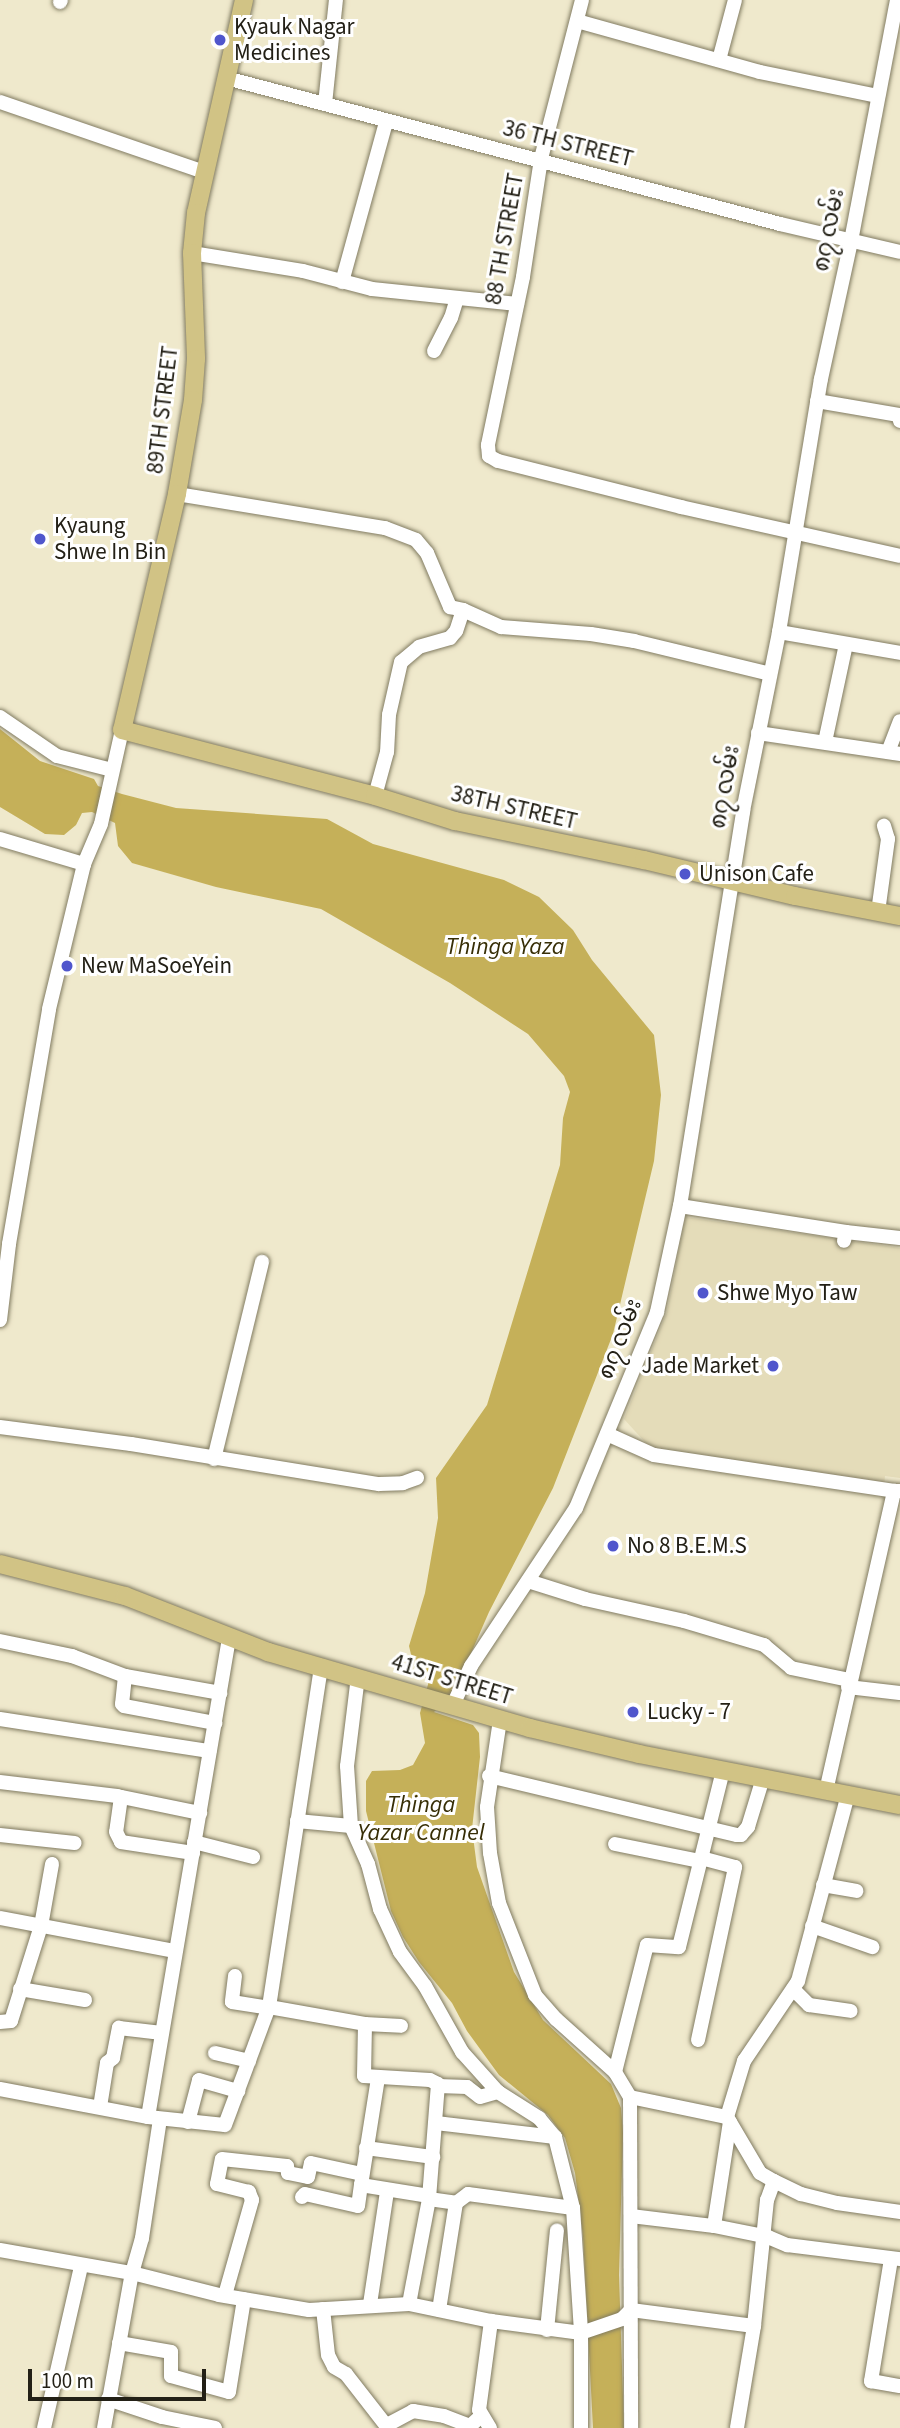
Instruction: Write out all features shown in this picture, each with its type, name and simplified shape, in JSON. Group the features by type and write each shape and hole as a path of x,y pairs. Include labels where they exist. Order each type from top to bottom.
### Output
{"main road":[{"name":"89TH STREET","path":"122,730 177,494 195,379 192,253 196,213 244,0"},
{"name":"38TH STREET","path":"122,730 375,796 455,821 900,916"},
{"name":"41ST STREET","path":"0,1563 125,1596 229,1637 500,1720 639,1754 900,1805"}],"street":[{"path":"325,104 336,0"},
{"name":"88 TH STREET","path":"581,0 541,159 517,304 488,445 489,456 498,461 681,507 795,531"},
{"path":"719,61 735,0"},
{"name":"၈၇ လမ်း","path":"452,1705 471,1666 576,1508 657,1312 680,1206 732,880 779,632 817,401 897,0"},
{"path":"577,20 760,72 878,96"},
{"name":"36 TH STREET","path":"226,78 386,122 541,159 900,252"},
{"path":"0,102 205,172"},
{"path":"342,282 386,122"},
{"path":"192,253 303,271 342,282 517,304"},
{"path":"434,351 443,336 457,298"},
{"path":"817,401 900,416"},
{"path":"177,494 364,523 407,536 427,553 450,607 501,627 591,634 634,641 771,674"},
{"path":"795,531 900,556"},
{"path":"375,796 387,752 389,715 401,662 419,647 450,638 456,631 463,610"},
{"path":"779,632 900,653"},
{"path":"825,742 846,644"},
{"path":"0,717 57,757 110,776"},
{"path":"758,733 894,753 900,721"},
{"name":"89TH STREET","path":"0,1320 3,1276 49,1009 84,864 101,824 122,730"},
{"path":"878,912 888,839 884,827"},
{"path":"0,839 84,864"},
{"path":"680,1206 845,1236 900,1238"},
{"path":"214,1459 262,1262"},
{"path":"0,1427 131,1444 379,1484 403,1483 418,1478"},
{"path":"607,1434 654,1455 897,1491 849,1683 826,1791"},
{"path":"528,1581 585,1599 645,1611 764,1645 791,1668 900,1693"},
{"path":"104,2428 132,2273 142,2238 162,2033 229,1637"},
{"path":"0,1641 72,1656 125,1676 220,1693"},
{"path":"0,2089 154,2118 225,2125 268,2008 321,1666"},
{"path":"125,1676 124,1706 215,1723"},
{"path":"358,1677 347,1766 351,1826 368,1864 380,1909 400,1952 425,1986 463,2052 498,2092 539,2118 555,2137 573,2208 584,2333 581,2428"},
{"path":"0,1719 210,1751"},
{"path":"500,1720 489,1776 487,1807 489,1853 499,1903 535,1995 615,2072 630,2097 631,2216 627,2314 631,2428"},
{"path":"615,2072 645,1950 648,1945 678,1947 723,1770"},
{"path":"489,1776 737,1835 745,1832 763,1778"},
{"path":"0,1782 121,1797 200,1813"},
{"path":"714,2226 728,2120 744,2061 793,1989 848,1795"},
{"path":"121,1797 117,1838 121,1842 193,1847 253,1857"},
{"path":"297,1821 351,1826"},
{"path":"0,1835 75,1843"},
{"path":"615,1844 735,1867 698,2040"},
{"path":"0,2022 11,2022 41,1926 52,1864"},
{"path":"823,1885 856,1891"},
{"path":"0,1918 175,1951"},
{"path":"812,1926 872,1947"},
{"path":"236,1976 232,2003 365,2024 401,2026"},
{"path":"20,1989 85,2000"},
{"path":"793,1989 808,2005 851,2011"},
{"path":"365,2024 363,2075 430,2080 438,2086 467,2087 480,2096 498,2092"},
{"path":"100,2107 107,2063 113,2058 119,2028 162,2033"},
{"path":"215,2053 249,2061"},
{"path":"302,2197 305,2194 358,2206 378,2078"},
{"path":"188,2122 199,2080 238,2091"},
{"path":"409,2304 429,2197 438,2086"},
{"path":"630,2097 728,2120 760,2173 801,2194 837,2203 900,2212"},
{"path":"436,2123 555,2137"},
{"path":"366,2148 433,2157"},
{"path":"225,2295 252,2200 249,2192 217,2184 222,2159 287,2166 288,2173 308,2177 311,2163 387,2191 456,2203"},
{"path":"737,2428 766,2237 767,2200 774,2181"},
{"path":"370,2304 387,2191"},
{"path":"439,2310 456,2203 468,2194 573,2208"},
{"path":"631,2216 714,2226 766,2237 786,2245 896,2259 872,2381 900,2386"},
{"path":"547,2330 556,2230"},
{"path":"0,2250 132,2273 244,2299 309,2310 370,2304 409,2304 491,2321 584,2333 627,2314 754,2326"},
{"path":"44,2428 81,2266"},
{"path":"119,2343 171,2352 171,2375 229,2392 244,2299"},
{"path":"323,2309 328,2355 334,2367 346,2374 388,2426 413,2412 444,2416 470,2426 486,2422 479,2396 491,2321"},
{"path":"108,2399 154,2421 215,2428"}],"shaded area":[{"name":"Jade Market","path":"685,1217 900,1248 900,1478 885,1476 884,1488 654,1452 624,1419 667,1312"}],"water":[{"name":"Thinga Yaza","path":"0,729 40,761 94,779 98,786 122,794 176,808 327,819 373,844 504,880 539,897 573,930 592,960 654,1035 661,1095 654,1161 613,1334 553,1488 489,1612 454,1692 434,1712 473,1725 479,1733 480,1757 472,1829 477,1867 514,1972 543,2020 611,2084 621,2108 623,2133 619,2275 624,2428 593,2428 583,2236 575,2173 565,2138 548,2115 499,2075 467,2031 452,2003 403,1937 391,1911 366,1811 366,1781 372,1771 400,1770 413,1765 425,1743 420,1713 429,1681 414,1667 409,1646 425,1593 438,1518 436,1478 487,1405 560,1165 563,1118 570,1092 564,1076 528,1034 450,983 321,909 216,887 132,863 118,846 115,823 92,812 82,813 76,825 64,835 45,834 0,807"}],"place":[{"name":"Kyauk Nagar Medicines","path":"220,40"},
{"name":"Kyaung Shwe In Bin","path":"40,539"},
{"name":"Unison Cafe","path":"685,874"},
{"name":"New MaSoeYein","path":"67,966"},
{"name":"Shwe Myo Taw","path":"703,1293"},
{"name":"Jade Market","path":"773,1366"},
{"name":"No 8 B.E.M.S","path":"613,1546"},
{"name":"Lucky - 7","path":"633,1712"}],"water label":[{"name":"Thinga Yazar Cannel","path":"421,1819"}]}
